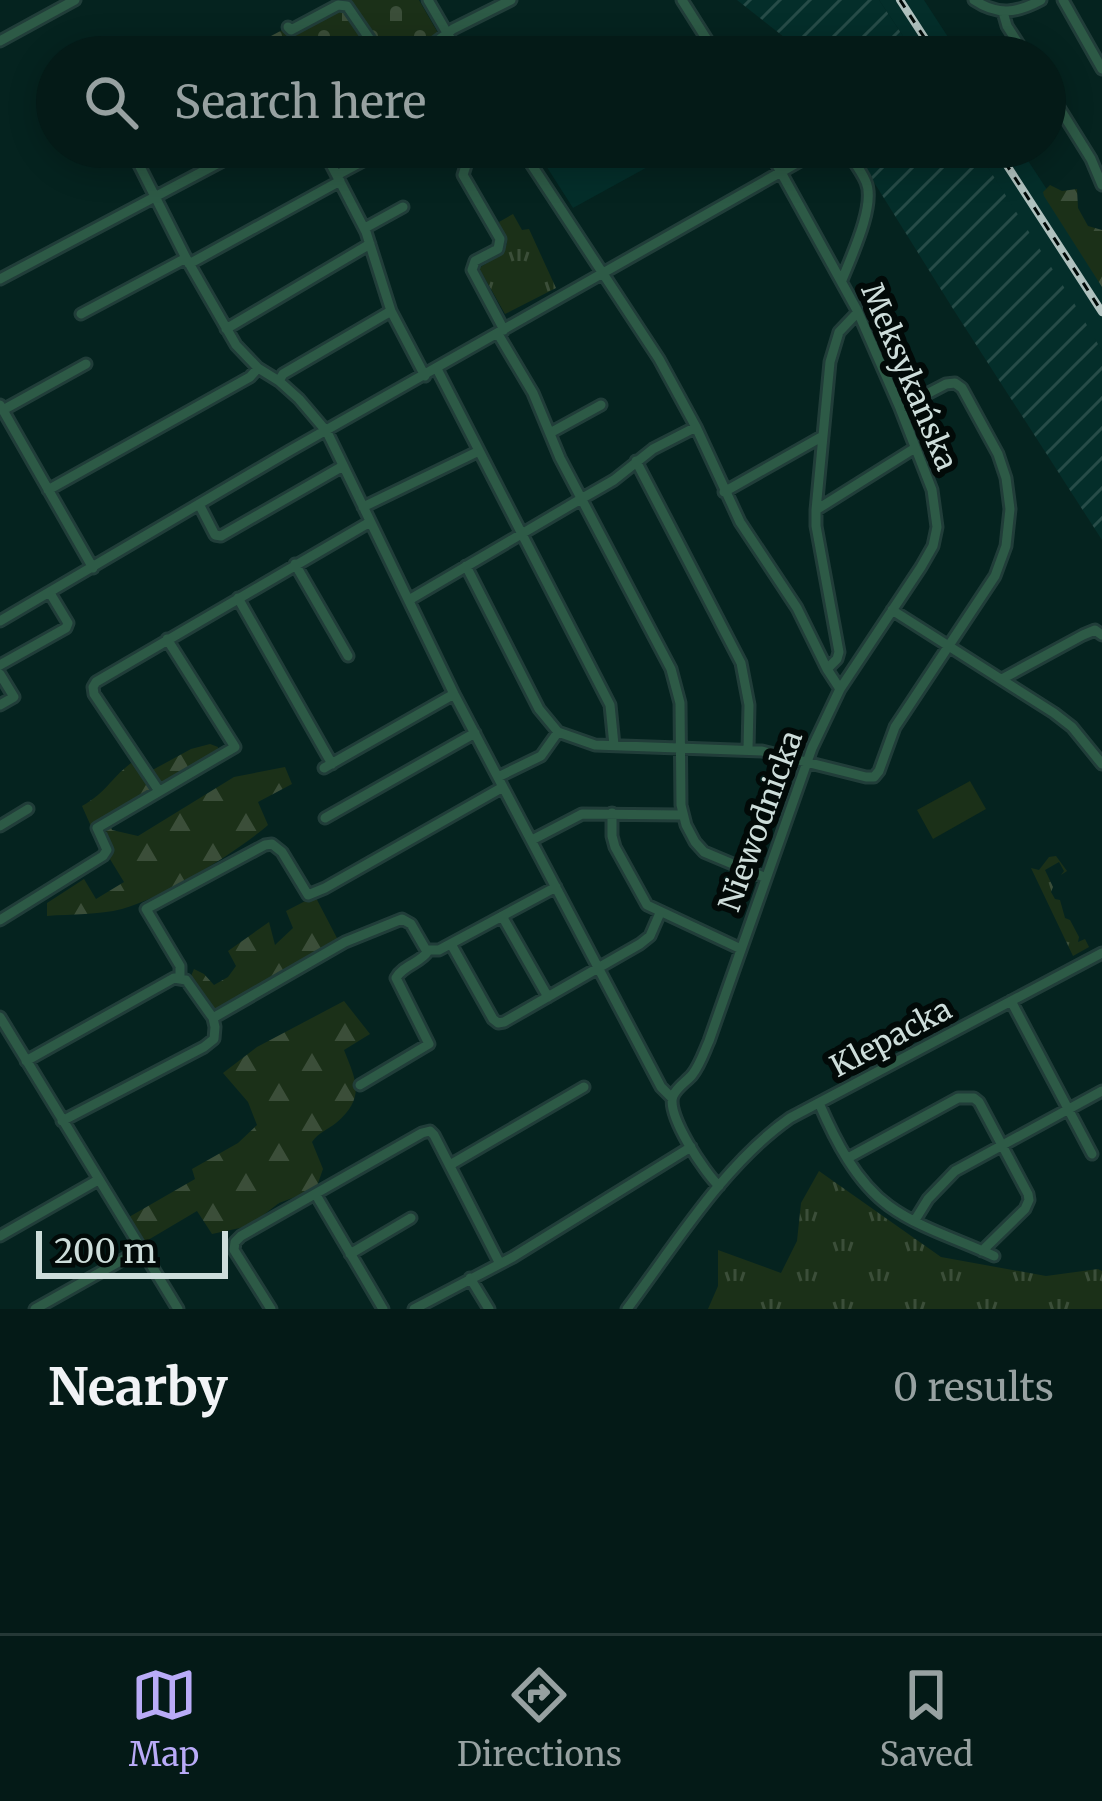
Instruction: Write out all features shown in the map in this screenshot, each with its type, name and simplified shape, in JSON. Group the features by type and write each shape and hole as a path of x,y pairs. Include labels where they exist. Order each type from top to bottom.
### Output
{"street":[{"path":"0,40 75,0"},
{"path":"428,0 447,35 508,1"},
{"path":"682,0 705,36"},
{"path":"974,0 1003,12 1041,0"},
{"path":"1063,0 1102,69"},
{"path":"288,27 291,30 338,5 347,6 368,36"},
{"path":"1003,12 1013,36"},
{"path":"1066,119 1102,185"},
{"path":"140,168 244,356 279,381 327,432 454,694 661,1087 672,1098 691,1147 719,1186 627,1309"},
{"path":"0,279 209,168"},
{"path":"334,168 364,228 391,311 425,376"},
{"path":"81,314 355,168"},
{"path":"465,168 463,175 500,239 498,249 476,260 472,270 581,500 671,669 680,703 682,815 704,852 766,878"},
{"path":"534,168 659,359 740,522 797,608 840,688"},
{"name":"Meksykańska","path":"779,168 858,312 932,490 937,527 928,554 840,688"},
{"path":"0,621 788,168"},
{"path":"842,280 865,218 869,192 858,168"},
{"path":"364,228 403,207"},
{"path":"226,329 370,244"},
{"path":"279,381 391,311"},
{"path":"827,669 838,652 816,510 833,346 858,312"},
{"path":"86,364 1,407 93,568"},
{"path":"48,490 250,377 258,368"},
{"path":"437,369 610,705 614,746"},
{"path":"466,566 539,709 558,732 582,742 614,746 748,749 874,777 895,727 995,576 1006,546 1010,509 998,454 962,388 946,384 900,408"},
{"path":"550,433 601,405"},
{"path":"409,600 696,427"},
{"path":"724,492 823,436"},
{"path":"816,510 915,448"},
{"path":"363,507 478,451"},
{"path":"636,461 741,663 748,749"},
{"path":"199,505 215,535 221,536 343,466"},
{"path":"159,791 94,694 96,682 370,522"},
{"path":"295,564 348,656"},
{"path":"0,705 14,697 0,670 66,628 68,623 50,593"},
{"path":"238,598 328,766 454,694"},
{"path":"892,610 1047,708 1072,728 1102,764"},
{"path":"1000,679 1099,633"},
{"path":"0,920 103,856 107,850 97,828 236,747 167,639"},
{"name":"Niewodnicka","path":"672,1098 698,1066 820,728 840,688"},
{"path":"180,977 180,966 146,909 272,844 308,895 325,888 541,756 558,732"},
{"path":"325,818 475,733"},
{"path":"0,826 28,809"},
{"path":"532,840 575,816 590,813 682,815"},
{"path":"611,813 615,847 647,905 741,949"},
{"path":"213,1018 346,942 396,920 406,920 428,950 439,950 556,887"},
{"path":"451,944 498,1023 650,936 660,913"},
{"path":"502,916 548,997"},
{"path":"360,1085 429,1044 396,978 428,950"},
{"name":"Klepacka","path":"719,1186 769,1132 1102,953"},
{"path":"26,1061 174,978 186,980 213,1018 214,1039 204,1047 62,1121"},
{"path":"1011,1001 1092,1154"},
{"path":"0,1017 178,1309"},
{"path":"0,1048 14,1041"},
{"path":"450,1165 584,1087"},
{"path":"915,1220 955,1171 1102,1091"},
{"path":"848,1158 958,1098 967,1096 979,1102 1029,1200 982,1251"},
{"path":"819,1103 832,1132 870,1189 915,1220 994,1256"},
{"path":"269,1308 234,1250 235,1242 422,1132 434,1135 499,1262"},
{"path":"413,1309 614,1197 691,1147"},
{"path":"0,1236 98,1180"},
{"path":"316,1195 383,1309"},
{"path":"350,1254 410,1218"},
{"path":"35,1309 140,1250"},
{"path":"470,1278 489,1309"}],"shaded area":[{"path":"737,0 879,0 903,36 783,36"},
{"path":"879,0 924,0 947,36 903,36"},
{"path":"547,168 646,168 573,208"},
{"path":"865,168 988,168 1102,351 1102,540"},
{"path":"988,168 1033,168 1102,273 1102,351"}],"green space":[{"path":"339,0 419,0 438,33 437,36 271,36"},
{"path":"1050,185 1062,191 1077,189 1078,208 1088,226 1102,230 1102,287 1044,196"},
{"path":"513,214 522,230 529,229 556,288 505,314 479,268 500,255 507,244 499,222"},
{"path":"210,744 218,747 217,754 107,817 112,830 138,836 234,777 285,767 292,784 258,802 268,825 199,873 139,903 104,912 47,916 47,903 84,879 96,899 124,882 82,806 131,763 147,773"},
{"path":"970,781 986,809 933,839 917,810"},
{"path":"1056,856 1067,871 1061,875 1059,862 1045,870 1051,892 1060,900 1078,942 1085,939 1089,947 1073,956 1031,868 1039,870 1049,857"},
{"path":"315,896 338,940 219,1010 209,1007 191,976 194,969 214,985 228,977 236,966 228,951 269,922 275,945 293,928 286,911"},
{"path":"344,1001 370,1034 344,1050 355,1080 355,1097 345,1114 312,1142 323,1169 317,1186 279,1203 249,1226 212,1234 197,1211 143,1243 129,1217 195,1179 192,1169 238,1143 257,1125 248,1102 223,1073 257,1047"},
{"path":"819,1171 941,1257 1046,1276 1098,1269 1102,1271 1102,1309 708,1309 718,1286 718,1250 781,1273 797,1241 801,1203"}],"railway":[{"path":"900,0 923,36"},
{"path":"1009,168 1102,312"}]}
